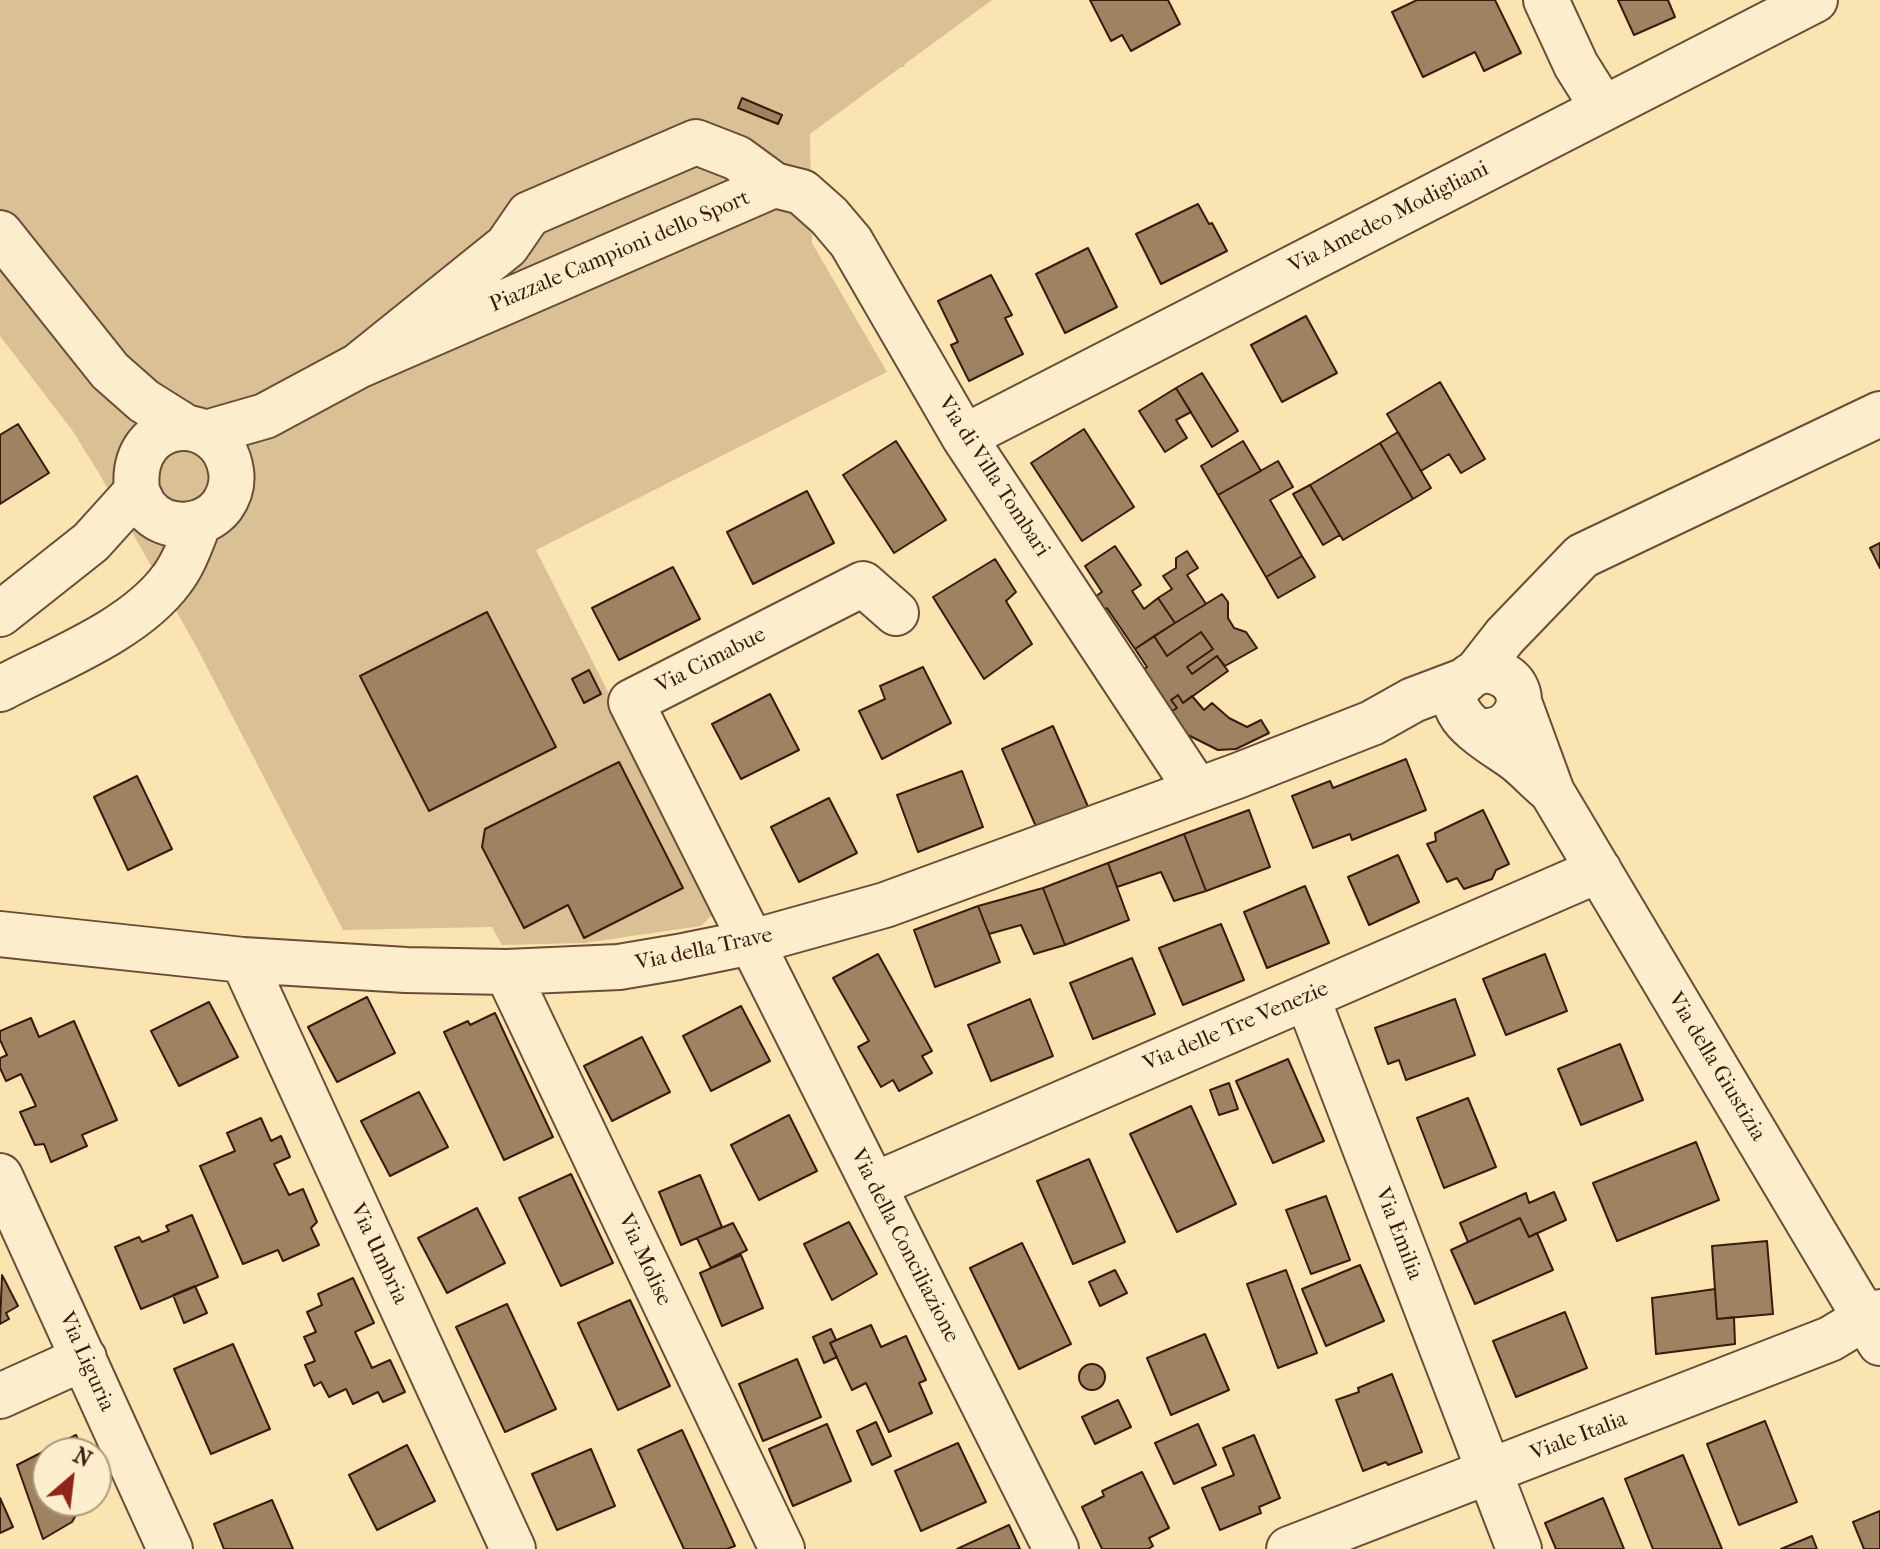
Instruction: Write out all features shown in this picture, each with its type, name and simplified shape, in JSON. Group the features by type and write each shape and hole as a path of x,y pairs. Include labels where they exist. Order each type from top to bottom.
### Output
{"street":[{"path":"1546,0 1576,65 1603,108"},
{"name":"Via Amedeo Modigliani","path":"964,437 1815,0"},
{"name":"Piazzale Campioni dello Sport","path":"358,366 507,246 529,214 696,142 737,158 774,185"},
{"name":"Via di Villa Tombari","path":"774,185 802,192 829,216 851,242 964,437 1197,790"},
{"name":"Piazzale Campioni dello Sport","path":"358,366 774,185"},
{"path":"0,233 110,371 144,401 221,445 230,462 232,480"},
{"path":"0,614 91,542 141,485 152,439 168,430 196,431 265,416 358,366"},
{"path":"110,371 130,414 150,545 145,606"},
{"name":"Via della Giustizia","path":"1471,676 1582,556 1880,414"},
{"path":"141,485 161,520 180,525 199,523 215,514 227,499 248,444 265,416"},
{"path":"0,689 112,630 145,606 171,581 185,558 199,523"},
{"name":"Via Cimabue","path":"752,942 631,702 863,584 896,613"},
{"name":"Via della Giustizia","path":"1532,609 1522,646 1518,696 1552,792 1875,1324"},
{"path":"1488,670 1510,680 1518,696 1517,714 1510,724 1500,730 1488,733 1471,727 1459,714 1459,690 1471,676 1488,670"},
{"name":"Via della Trave","path":"0,934 243,960 406,970 507,972 619,967 752,942 885,905 1372,723 1413,700 1471,676"},
{"name":"Via della Trave","path":"1372,723 1421,721 1471,727"},
{"name":"Via della Giustizia","path":"1471,727 1552,792"},
{"name":"Via delle Tre Venezie","path":"874,1185 1599,870"},
{"name":"Via della Conciliazione","path":"752,942 1056,1549"},
{"name":"Via Umbria","path":"243,960 513,1549"},
{"name":"Via Molise","path":"507,972 782,1549"},
{"name":"Via Emilia","path":"1307,997 1519,1549"},
{"name":"Via Liguria","path":"0,1176 170,1549"},
{"name":"Viale Italia","path":"1289,1549 1875,1324"},
{"path":"0,1396 84,1358"}],"shaded area":[{"path":"0,0 992,0 810,134 812,243 887,372 536,550 718,909 701,926 584,943 502,945 492,927 343,930 197,648 100,475 72,430 0,336"}],"building":[{"path":"1090,0 1168,0 1180,24 1131,51 1122,35 1111,41"},
{"path":"1417,0 1495,0 1521,53 1484,71 1475,52 1423,77 1392,12"},
{"path":"1618,0 1668,0 1675,17 1634,35"},
{"path":"742,98 782,115 778,124 738,108"},
{"path":"1198,204 1227,251 1161,284 1136,234"},
{"path":"1088,248 1117,307 1065,333 1036,274"},
{"path":"991,275 1012,315 1005,318 1023,354 969,381 951,345 958,342 938,301"},
{"path":"1306,316 1337,373 1282,402 1251,345"},
{"path":"1202,373 1238,431 1212,447 1176,388"},
{"path":"1440,382 1485,459 1461,473 1449,454 1421,471 1387,414"},
{"path":"1176,388 1191,412 1176,420 1187,438 1165,452 1139,411"},
{"path":"18,424 49,473 0,504 0,435"},
{"path":"1084,429 1134,507 1082,541 1031,463"},
{"path":"1398,432 1431,488 1413,499 1380,443"},
{"path":"896,441 946,520 894,553 843,475"},
{"path":"1243,441 1261,471 1218,495 1201,466"},
{"path":"1380,443 1413,499 1343,540 1310,485"},
{"path":"1278,461 1293,487 1270,500 1302,556 1266,577 1218,495"},
{"path":"1310,485 1340,535 1323,545 1293,494"},
{"path":"807,491 834,543 753,584 727,532"},
{"path":"1880,543 1880,568 1870,548"},
{"path":"1115,546 1141,585 1132,591 1144,609 1158,598 1175,623 1135,649 1107,608 1099,613 1090,600 1102,592 1085,566"},
{"path":"1187,551 1198,568 1187,575 1206,604 1175,623 1158,598 1172,589 1163,576 1176,568 1176,558"},
{"path":"1302,556 1315,577 1278,598 1266,577"},
{"path":"995,559 1016,592 1006,601 1032,644 984,679 933,597"},
{"path":"673,567 700,619 619,660 592,608"},
{"path":"1222,594 1228,602 1228,618 1234,628 1246,632 1257,648 1225,666 1217,656 1192,674 1187,667 1213,649 1201,632 1167,656 1154,636"},
{"path":"487,612 556,747 429,811 360,676"},
{"path":"1201,632 1213,649 1187,667 1192,674 1217,656 1228,671 1183,703 1178,695 1171,700 1177,708 1169,713 1140,672 1147,667 1135,649 1154,636 1167,656"},
{"path":"923,667 951,723 882,759 859,711 885,699 880,686"},
{"path":"589,670 601,694 584,703 572,679"},
{"path":"770,694 799,750 741,779 712,724"},
{"path":"1178,695 1183,703 1192,696 1204,710 1212,703 1229,718 1247,727 1261,720 1269,733 1236,749 1218,750 1182,732 1169,713 1177,708 1171,700"},
{"path":"1053,726 1089,809 1038,831 1002,749"},
{"path":"1406,759 1426,810 1352,840 1350,834 1313,848 1292,796 1330,781 1333,788"},
{"path":"619,762 683,888 584,938 568,905 524,928 482,847 485,829"},
{"path":"962,771 983,827 918,852 897,795"},
{"path":"137,776 172,849 128,870 94,797"},
{"path":"829,798 857,853 799,882 771,827"},
{"path":"1249,810 1270,867 1206,891 1184,834"},
{"path":"1483,810 1509,864 1496,870 1492,879 1464,889 1457,878 1447,882 1427,844 1436,841 1435,833"},
{"path":"1184,834 1206,891 1174,901 1161,872 1117,887 1108,863"},
{"path":"1398,855 1419,902 1369,925 1348,877"},
{"path":"1108,863 1129,920 1065,945 1043,888"},
{"path":"1305,886 1329,943 1267,968 1244,912"},
{"path":"1043,888 1065,945 1034,954 1021,925 989,934 978,906"},
{"path":"978,906 1000,962 935,987 914,930"},
{"path":"1221,924 1244,980 1183,1005 1159,948"},
{"path":"878,954 932,1051 922,1056 932,1073 899,1091 893,1080 881,1087 858,1047 869,1041 833,978"},
{"path":"1545,954 1567,1011 1506,1035 1483,979"},
{"path":"1132,958 1155,1014 1093,1039 1070,983"},
{"path":"367,997 395,1053 337,1082 308,1027"},
{"path":"1030,999 1053,1056 991,1081 968,1025"},
{"path":"1455,999 1475,1055 1406,1080 1399,1060 1388,1064 1375,1028"},
{"path":"209,1002 238,1057 179,1086 151,1031"},
{"path":"741,1006 770,1061 711,1091 683,1036"},
{"path":"495,1013 553,1137 504,1160 444,1032 468,1021 470,1025"},
{"path":"31,1018 39,1037 74,1021 117,1120 82,1135 87,1146 51,1162 44,1144 35,1145 20,1112 36,1106 21,1074 6,1081 0,1068 0,1058 7,1055 0,1040 0,1031"},
{"path":"642,1037 670,1092 612,1121 584,1066"},
{"path":"1620,1044 1643,1100 1581,1125 1558,1069"},
{"path":"1288,1059 1324,1141 1273,1163 1236,1081"},
{"path":"1229,1083 1238,1109 1219,1115 1210,1090"},
{"path":"419,1092 448,1147 390,1176 361,1121"},
{"path":"1468,1098 1496,1167 1444,1188 1417,1118"},
{"path":"1191,1106 1236,1204 1177,1232 1130,1134"},
{"path":"789,1115 817,1171 759,1200 731,1145"},
{"path":"261,1118 271,1141 281,1136 290,1157 274,1164 289,1195 303,1189 317,1222 311,1228 319,1245 283,1261 278,1250 243,1264 200,1166 235,1151 227,1133"},
{"path":"1696,1142 1719,1200 1617,1241 1593,1183"},
{"path":"1089,1159 1125,1242 1073,1264 1037,1181"},
{"path":"571,1174 613,1263 561,1286 519,1198"},
{"path":"700,1175 722,1227 681,1245 659,1192"},
{"path":"1554,1192 1566,1220 1529,1237 1520,1218 1468,1242 1460,1223 1526,1193 1529,1203"},
{"path":"1326,1196 1350,1260 1311,1274 1286,1210"},
{"path":"477,1208 505,1263 447,1293 418,1238"},
{"path":"192,1215 218,1277 141,1309 115,1247 139,1237 142,1242 169,1231 166,1226"},
{"path":"1520,1218 1529,1237 1537,1233 1553,1270 1475,1304 1451,1250"},
{"path":"849,1222 877,1274 832,1300 804,1244"},
{"path":"733,1223 747,1250 711,1268 697,1238"},
{"path":"1767,1241 1773,1314 1717,1319 1712,1246"},
{"path":"1022,1243 1071,1344 1019,1369 970,1268"},
{"path":"741,1255 763,1308 722,1326 700,1273"},
{"path":"1360,1265 1384,1321 1326,1346 1302,1289"},
{"path":"1115,1270 1127,1293 1100,1306 1089,1282"},
{"path":"1286,1270 1317,1353 1278,1368 1247,1284"},
{"path":"2,1275 18,1306 6,1313 9,1319 0,1324"},
{"path":"353,1278 374,1323 355,1332 372,1368 390,1360 405,1392 383,1402 378,1392 353,1404 346,1389 329,1397 321,1382 314,1386 305,1365 315,1361 304,1337 316,1332 307,1312 322,1305 318,1294"},
{"path":"195,1286 207,1313 184,1323 173,1295"},
{"path":"1715,1289 1717,1319 1734,1317 1735,1344 1656,1354 1652,1298"},
{"path":"630,1300 670,1386 618,1410 578,1323"},
{"path":"507,1304 556,1409 505,1432 456,1327"},
{"path":"1565,1312 1587,1368 1516,1397 1493,1341"},
{"path":"871,1325 881,1347 906,1336 926,1380 919,1383 932,1413 889,1432 866,1383 852,1390 830,1343"},
{"path":"831,1329 836,1340 830,1343 837,1357 824,1363 813,1337"},
{"path":"1205,1334 1229,1390 1171,1415 1147,1358"},
{"path":"233,1344 270,1429 211,1454 174,1369"},
{"path":"797,1359 821,1417 763,1441 739,1384"},
{"path":"1092,1364 1101,1368 1105,1377 1101,1386 1092,1390 1083,1386 1079,1377 1083,1368"},
{"path":"1392,1374 1422,1452 1363,1471 1336,1400 1359,1392 1358,1388"},
{"path":"1118,1400 1131,1427 1095,1444 1082,1417"},
{"path":"1765,1421 1797,1502 1739,1525 1707,1444"},
{"path":"876,1422 891,1456 872,1465 857,1431"},
{"path":"827,1424 851,1481 793,1506 769,1449"},
{"path":"1198,1424 1216,1465 1174,1484 1155,1443"},
{"path":"682,1430 735,1546 727,1549 684,1549 638,1450"},
{"path":"1254,1435 1280,1498 1259,1507 1261,1513 1220,1530 1202,1488 1234,1475 1223,1448"},
{"path":"958,1443 986,1502 921,1531 895,1471"},
{"path":"407,1445 435,1501 377,1530 349,1475"},
{"path":"591,1449 615,1506 557,1530 532,1474"},
{"path":"1683,1455 1722,1549 1653,1549 1625,1479"},
{"path":"32,1457 32,1508 17,1465"},
{"path":"1142,1472 1169,1528 1149,1538 1153,1546 1148,1549 1102,1549 1082,1507 1104,1496 1102,1491"},
{"path":"0,1498 13,1527 0,1533"},
{"path":"1603,1498 1624,1549 1556,1549 1545,1523"},
{"path":"272,1500 293,1549 224,1549 214,1524"},
{"path":"1880,1511 1880,1549 1864,1549 1853,1522"},
{"path":"35,1517 75,1517 72,1522 43,1539"},
{"path":"1009,1525 1020,1549 957,1549"},
{"path":"1812,1536 1817,1549 1781,1549"}]}
